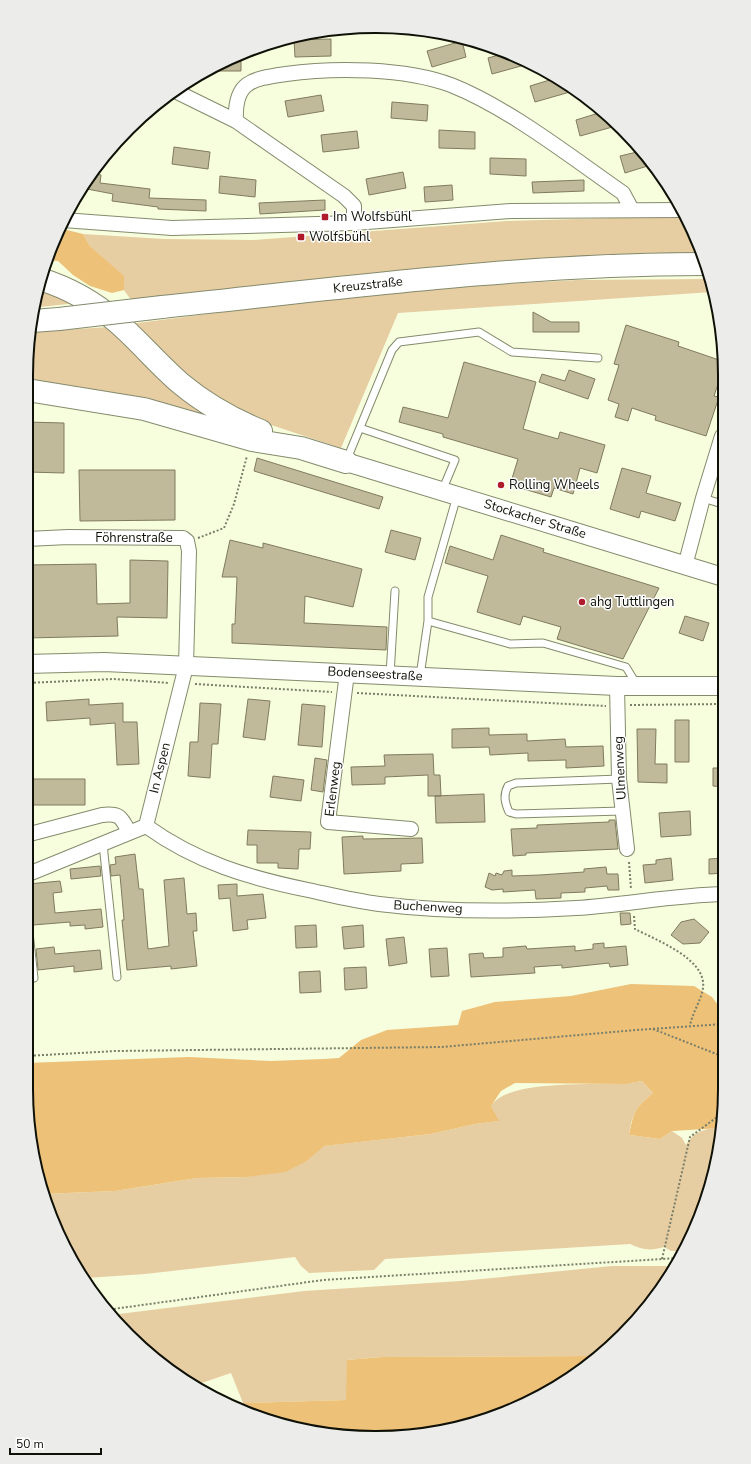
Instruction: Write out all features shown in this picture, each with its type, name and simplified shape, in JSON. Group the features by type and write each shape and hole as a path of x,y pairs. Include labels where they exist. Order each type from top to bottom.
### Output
{"main road":[{"name":"Kreuzstraße","path":"38,321 469,274 584,267 700,264"},
{"path":"47,281 85,298 117,322 181,383 208,403 241,423 300,448 346,462"},
{"path":"33,391 144,409 252,440 300,448"}],"street":[{"path":"236,121 235,106 237,96 245,86 257,79 302,72 347,71 389,73 418,77 451,85 514,118 623,193 632,210"},
{"path":"181,94 236,121 344,196 354,206 354,223"},
{"path":"70,221 172,228 354,223 511,211 675,210"},
{"path":"685,566 718,449"},
{"name":"Stockacher Straße","path":"346,462 718,576"},
{"name":"Föhrenstraße","path":"33,539 68,537 183,538 187,542 189,551 186,666"},
{"name":"Bodenseestraße","path":"33,664 104,662 638,687 718,686"},
{"name":"In Aspen","path":"146,826 186,666"},
{"name":"Erlenweg","path":"347,673 328,822 411,829"},
{"name":"Ulmenweg","path":"617,686 619,779 627,849"},
{"path":"33,833 102,815 114,814 121,818 129,832"},
{"path":"33,872 146,826"},
{"name":"Buchenweg","path":"146,826 167,841 218,866 277,884 380,904 452,909 524,910 577,908 694,895 718,894"}],"lane":[{"path":"346,462 392,350 399,342 479,332 512,352 598,358"},
{"path":"360,428 455,460 450,493 428,597 428,621 420,676"},
{"path":"703,498 718,503"},
{"path":"390,675 394,591"},
{"path":"428,621 510,644 543,643 626,667 638,687"},
{"path":"619,779 516,783 508,786 505,792 505,803 508,812 516,814 622,811"},
{"path":"104,844 117,977"},
{"path":"33,969 34,978"}],"path":[{"path":"187,542 224,528 234,504 241,474 252,440"},
{"path":"33,682 114,679 617,706 718,704"},
{"path":"627,849 635,929 690,959 703,979 703,989 690,1026"},
{"path":"33,1056 116,1050 442,1047 718,1024"},
{"path":"651,1029 718,1055"},
{"path":"662,1259 690,1137 716,1118"},
{"path":"114,1309 323,1280 673,1258"}],"shaded area":[{"path":"679,216 697,256 131,300 124,290 123,276 90,246 83,234 164,239 253,240 507,221"},
{"path":"65,230 83,234 90,246 124,276 124,290 112,293 90,286 73,275 58,261 53,261"},
{"path":"704,279 707,292 398,313 341,448 256,420 214,399 130,324 394,290 578,280"},
{"path":"44,291 77,303 40,307"},
{"path":"109,327 208,413 208,419 33,385 36,332"},
{"path":"631,984 694,986 712,997 718,1005 718,1088 715,1128 672,1131 660,1139 629,1135 632,1121 638,1107 653,1093 642,1081 625,1084 515,1083 501,1091 491,1106 499,1121 475,1124 431,1134 324,1146 307,1161 285,1172 247,1177 197,1178 115,1191 50,1194 36,1133 33,1063 189,1057 271,1061 339,1058 361,1040 387,1030 458,1025 462,1011 495,1002 571,996"},
{"path":"642,1081 653,1093 642,1103 633,1116 629,1135 660,1139 672,1131 682,1138 686,1145 697,1133 715,1129 711,1155 700,1199 677,1251 671,1251 664,1247 655,1249 639,1248 630,1244 385,1259 374,1270 309,1273 301,1266 295,1257 145,1274 90,1278 68,1240 50,1194 115,1191 197,1178 247,1177 307,1161 323,1146 431,1134 475,1124 498,1121 491,1106 502,1097 518,1090 561,1085 627,1083"},
{"path":"612,1266 668,1266 647,1297 633,1314 618,1331 589,1356 382,1357 347,1360 347,1400 243,1403 231,1373 201,1383 167,1360 150,1346 133,1331 118,1314 304,1291 461,1281"},
{"path":"589,1356 547,1385 507,1405 464,1419 420,1428 376,1431 331,1428 287,1419 243,1404 243,1403 346,1400 347,1360 382,1357"}],"building":[{"path":"331,39 331,56 295,57 294,43 312,40"},
{"path":"455,43 463,45 466,57 432,67 427,51"},
{"path":"497,55 522,66 492,74 488,58"},
{"path":"241,60 241,71 219,71"},
{"path":"549,80 568,93 535,102 530,86"},
{"path":"321,95 324,111 288,117 285,101"},
{"path":"392,102 428,105 427,121 391,118"},
{"path":"596,114 611,127 580,136 576,120"},
{"path":"439,130 475,132 475,149 439,148"},
{"path":"357,131 359,148 323,152 321,135"},
{"path":"174,147 210,152 208,169 172,164"},
{"path":"635,152 646,166 625,173 620,156"},
{"path":"490,158 526,159 526,176 490,174"},
{"path":"403,172 406,188 369,195 366,179"},
{"path":"99,174 101,175 100,183 150,189 149,198 206,200 206,211 158,209 158,207 112,201 113,194 88,189"},
{"path":"220,176 256,180 255,197 219,193"},
{"path":"584,180 584,191 533,193 532,182"},
{"path":"452,185 453,200 425,202 424,187"},
{"path":"325,200 325,210 260,214 259,203"},
{"path":"533,312 551,322 579,322 579,332 533,332"},
{"path":"626,325 679,342 678,346 717,359 718,384 714,396 718,397 718,400 706,436 655,420 656,416 632,408 628,421 615,417 619,404 608,400 619,365 614,364"},
{"path":"464,362 536,382 523,429 558,439 560,432 605,445 597,473 580,468 573,494 554,488 551,497 510,485 518,459 443,437 443,434 399,422 403,407 448,418"},
{"path":"569,370 595,379 588,399 539,382 542,374 565,381"},
{"path":"33,422 64,423 64,473 33,472"},
{"path":"257,458 383,497 379,509 254,471"},
{"path":"622,468 651,476 646,493 681,503 675,521 641,511 639,518 610,509"},
{"path":"79,470 175,470 175,520 80,521"},
{"path":"391,530 421,538 415,560 385,552"},
{"path":"501,535 544,549 543,552 659,588 623,659 557,639 561,627 523,616 520,625 477,612 488,576 445,563 450,546 493,560"},
{"path":"230,540 263,548 263,543 362,569 353,607 305,596 304,623 387,627 386,650 232,643 232,624 235,624 237,577 222,577"},
{"path":"130,560 168,561 167,618 117,617 118,636 33,638 33,565 96,564 97,604 130,603"},
{"path":"685,616 709,623 703,641 679,633"},
{"path":"89,699 89,705 123,703 123,722 137,722 139,764 117,765 115,723 90,725 90,718 47,721 46,702"},
{"path":"248,699 270,701 265,740 243,737"},
{"path":"200,703 221,704 218,744 212,744 210,778 188,776 190,742 198,742"},
{"path":"302,704 325,706 322,747 298,745"},
{"path":"675,720 689,720 689,762 675,762"},
{"path":"489,728 489,735 527,734 527,741 565,739 566,747 603,746 604,766 566,768 566,760 528,761 528,753 490,755 489,747 452,748 452,729"},
{"path":"637,729 656,729 655,764 667,764 667,783 638,782"},
{"path":"433,754 434,775 440,775 441,796 428,796 428,775 385,777 385,784 352,785 351,767 385,766 384,755"},
{"path":"315,758 327,760 323,792 311,790"},
{"path":"713,768 718,768 718,786 713,786"},
{"path":"273,776 304,780 301,801 270,797"},
{"path":"33,779 85,779 85,805 33,805"},
{"path":"484,794 485,822 436,823 435,796"},
{"path":"690,811 691,835 661,837 659,813"},
{"path":"609,820 615,820 618,849 526,853 526,855 513,856 511,829 537,828 537,825 609,822"},
{"path":"248,830 311,832 310,849 299,849 298,869 278,868 278,863 257,863 257,845 247,845"},
{"path":"363,836 363,839 422,838 423,863 401,864 401,871 344,874 342,837"},
{"path":"135,854 139,889 143,889 148,949 169,946 164,880 184,878 187,914 196,913 197,931 193,931 197,966 171,969 171,966 127,970 122,920 124,920 120,875 111,876 110,865 116,864 115,857"},
{"path":"671,858 673,880 645,883 643,865 656,864 656,860"},
{"path":"718,858 718,873 709,874 709,859"},
{"path":"100,866 101,876 71,879 70,869"},
{"path":"606,867 607,874 618,874 619,890 608,890 607,886 585,888 585,892 561,893 561,898 536,899 535,890 503,892 503,889 492,890 485,887 489,873 495,876 496,873 502,875 504,871 512,870 512,876 540,875 584,872 584,869"},
{"path":"60,881 62,892 53,893 55,913 101,909 103,927 85,929 85,925 70,926 70,922 33,925 33,884"},
{"path":"237,884 237,896 263,894 266,918 247,920 248,929 233,931 230,898 219,899 218,885"},
{"path":"620,913 630,913 631,924 621,925"},
{"path":"694,919 709,932 700,943 683,944 671,935 681,922"},
{"path":"316,925 317,947 296,948 295,926"},
{"path":"363,925 364,947 344,949 342,927"},
{"path":"404,937 407,963 389,966 386,939"},
{"path":"604,943 604,948 626,946 628,965 610,967 609,963 562,968 562,965 534,967 535,973 471,977 469,954 483,953 484,958 503,957 503,948 526,946 527,949 575,946 575,951 593,949 593,944"},
{"path":"54,947 55,954 100,950 102,969 74,972 74,966 38,970 36,949"},
{"path":"447,948 449,976 431,977 429,949"},
{"path":"366,967 367,988 345,990 344,968"},
{"path":"320,971 321,992 300,993 299,972"}],"place":[{"name":"Im Wolfsbühl","path":"325,217"},
{"name":"Wolfsbühl","path":"301,237"},
{"name":"Rolling Wheels","path":"501,485"},
{"name":"ahg Tuttlingen","path":"582,602"}]}
